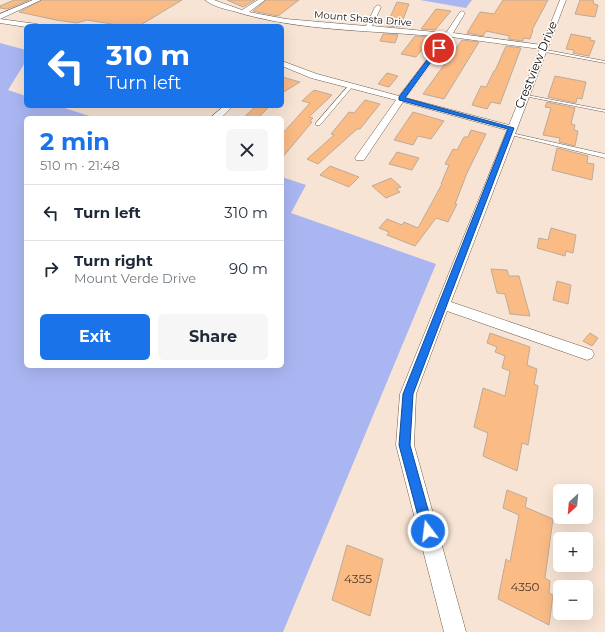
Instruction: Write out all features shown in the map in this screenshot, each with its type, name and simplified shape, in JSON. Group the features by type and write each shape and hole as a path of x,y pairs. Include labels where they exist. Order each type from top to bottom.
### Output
{"street":[{"path":"0,17 38,0"},
{"name":"Mount Shasta Drive","path":"208,0 224,8 303,24 368,28 448,36 492,38 542,49"},
{"path":"244,12 262,0"},
{"name":"Crestview Drive","path":"455,632 405,445 408,394 524,94 563,0"},
{"path":"368,28 378,7"},
{"path":"360,158 401,99 448,36 462,13"},
{"path":"0,21 24,24"},
{"path":"284,64 314,76 401,99 510,131"},
{"path":"217,116 227,108"},
{"path":"442,304 587,354"}],"lane":[{"path":"542,49 605,62"},
{"path":"318,124 351,86"},
{"path":"524,94 605,111"},
{"path":"510,131 605,156"}],"shaded area":[{"path":"420,0 472,0 466,8"},
{"path":"0,43 24,49 24,64 8,90 24,95 24,108 64,108 90,116 24,116 24,368 284,368 284,178 306,185 291,213 436,264 283,632 0,632"}],"building":[{"path":"14,0 29,0 7,9 0,8 0,6"},
{"path":"42,0 182,0 142,24 112,24 87,20 77,23 19,12"},
{"path":"227,0 255,0 243,7"},
{"path":"266,0 299,0 278,16 253,11"},
{"path":"503,0 548,0 532,30 530,39 524,38 523,41 508,39 510,36 486,31 483,36 467,33 480,12 494,14"},
{"path":"580,0 593,0 594,4 598,5 595,17 575,14"},
{"path":"397,2 409,4 400,27 386,26"},
{"path":"436,9 451,11 435,30 421,29"},
{"path":"383,34 398,35 395,43 380,41"},
{"path":"571,34 591,38 590,40 595,41 589,56 573,53 574,50 566,49"},
{"path":"415,36 430,37 427,41 429,41 416,57 401,54"},
{"path":"462,40 479,42 444,99 423,94"},
{"path":"506,46 521,48 500,104 491,102 487,109 472,105 481,86 486,87"},
{"path":"387,73 398,76 389,87 378,84"},
{"path":"555,76 586,82 582,99 577,98 576,103 548,97"},
{"path":"284,78 300,82 284,92"},
{"path":"314,90 332,95 309,117 313,118 310,121 312,122 284,156 284,132 310,103 302,101"},
{"path":"365,100 380,104 360,129 357,129 318,164 307,159 334,135 331,134 349,112 354,113"},
{"path":"547,102 575,108 571,124 575,125 574,130 578,131 575,146 559,142 560,138 543,135 551,108 545,107"},
{"path":"254,108 268,108 260,116 245,116"},
{"path":"413,112 444,121 431,139 418,136 413,145 394,140"},
{"path":"471,130 486,134 467,173 455,204 457,204 448,222 436,218 415,246 387,235 389,232 379,228 387,219 402,225 404,222 418,228 442,184 449,165 445,164 453,149 457,150 464,137 468,137"},
{"path":"557,148 588,156 587,163 594,164 592,180 552,170"},
{"path":"397,152 419,158 412,170 389,164"},
{"path":"330,166 359,177 349,187 320,175"},
{"path":"391,178 401,187 396,189 400,192 386,198 372,186"},
{"path":"551,228 576,235 573,253 566,251 565,256 537,248 539,238 548,240"},
{"path":"491,269 507,270 509,276 519,276 530,316 510,314 505,294 497,293"},
{"path":"557,281 571,285 568,304 553,300"},
{"path":"490,333 530,347 527,365 537,369 534,384 538,386 528,445 522,443 517,471 483,456 488,433 474,427 483,388 505,396 510,371 502,368 505,356 495,352 497,347 487,343"},
{"path":"590,333 598,338 592,346 583,341"},
{"path":"507,490 527,498 525,507 553,519 545,578 550,581 549,593 553,595 549,625 498,599 506,559 510,562 519,515 503,508"},
{"path":"347,545 383,559 370,616 332,600"}],"route":[{"path":"428,531 405,445 408,394 511,128 401,99 439,48"}]}
